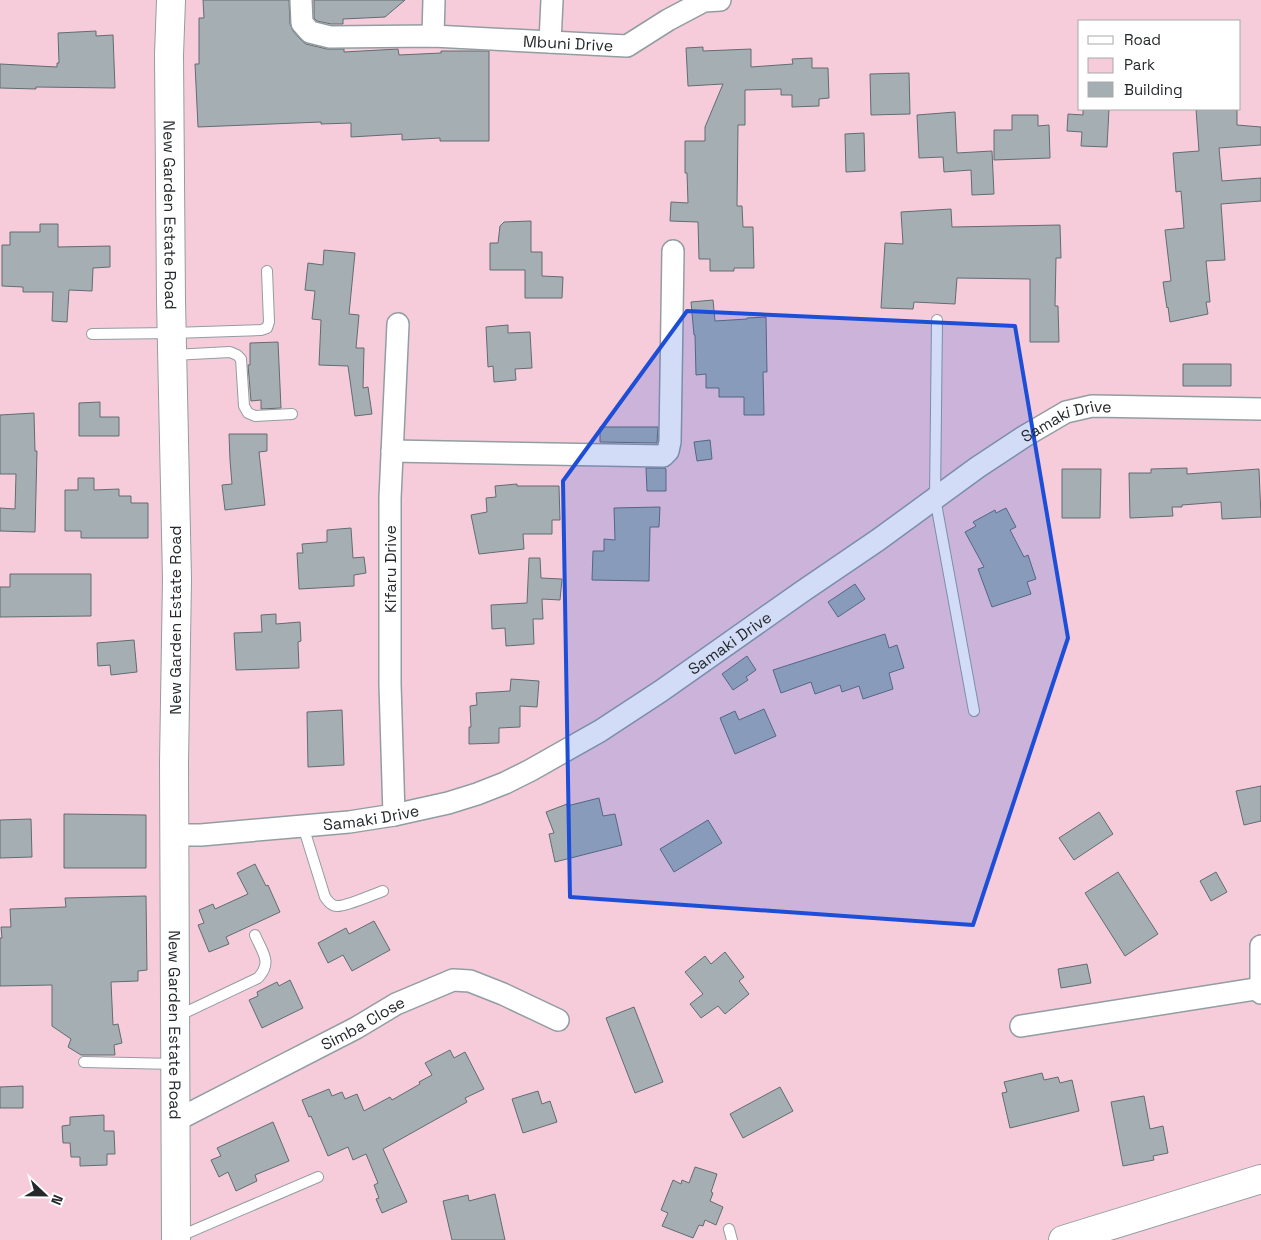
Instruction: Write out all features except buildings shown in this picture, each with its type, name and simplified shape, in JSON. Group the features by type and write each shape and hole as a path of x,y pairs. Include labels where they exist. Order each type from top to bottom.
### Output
{"street":[{"name":"New Garden Estate Road","path":"171,0 169,55 177,579 174,763 176,1239"},
{"name":"Mbuni Drive","path":"300,0 302,24 310,32 330,37 433,36 626,46 668,20 704,1 720,0"},
{"path":"433,36 434,0"},
{"path":"550,42 552,0"},
{"path":"392,452 663,456 668,451 670,442 673,251"},
{"name":"Kifaru Drive","path":"394,815 390,674 390,498 398,324"},
{"name":"Samaki Drive","path":"174,835 201,835 350,822 394,815 448,803 506,783 600,731 878,540 978,467 1066,412 1092,406 1261,409"},
{"path":"1261,946 1261,993"},
{"name":"Simba Close","path":"176,1121 356,1028 396,1004 454,980 470,981 558,1020"},
{"path":"1020,1026 1261,988"},
{"path":"1063,1240 1261,1179"}],"lane":[{"path":"172,344 267,328 269,322 267,271"},
{"path":"937,320 935,498 974,711"},
{"path":"92,334 230,352 237,355 240,359 244,406 248,413 255,416 292,414"},
{"path":"303,826 325,897 329,903 336,906 344,905 383,891"},
{"path":"176,1017 258,978 264,972 266,959 255,935"},
{"path":"84,1062 176,1064"},
{"path":"176,1239 318,1177"}],"highlighted area":[{"path":"687,311 1015,326 1068,638 973,925 570,897 563,481"}],"green space":[{"path":"0,0 1261,0 1261,1240 0,1240"}]}
